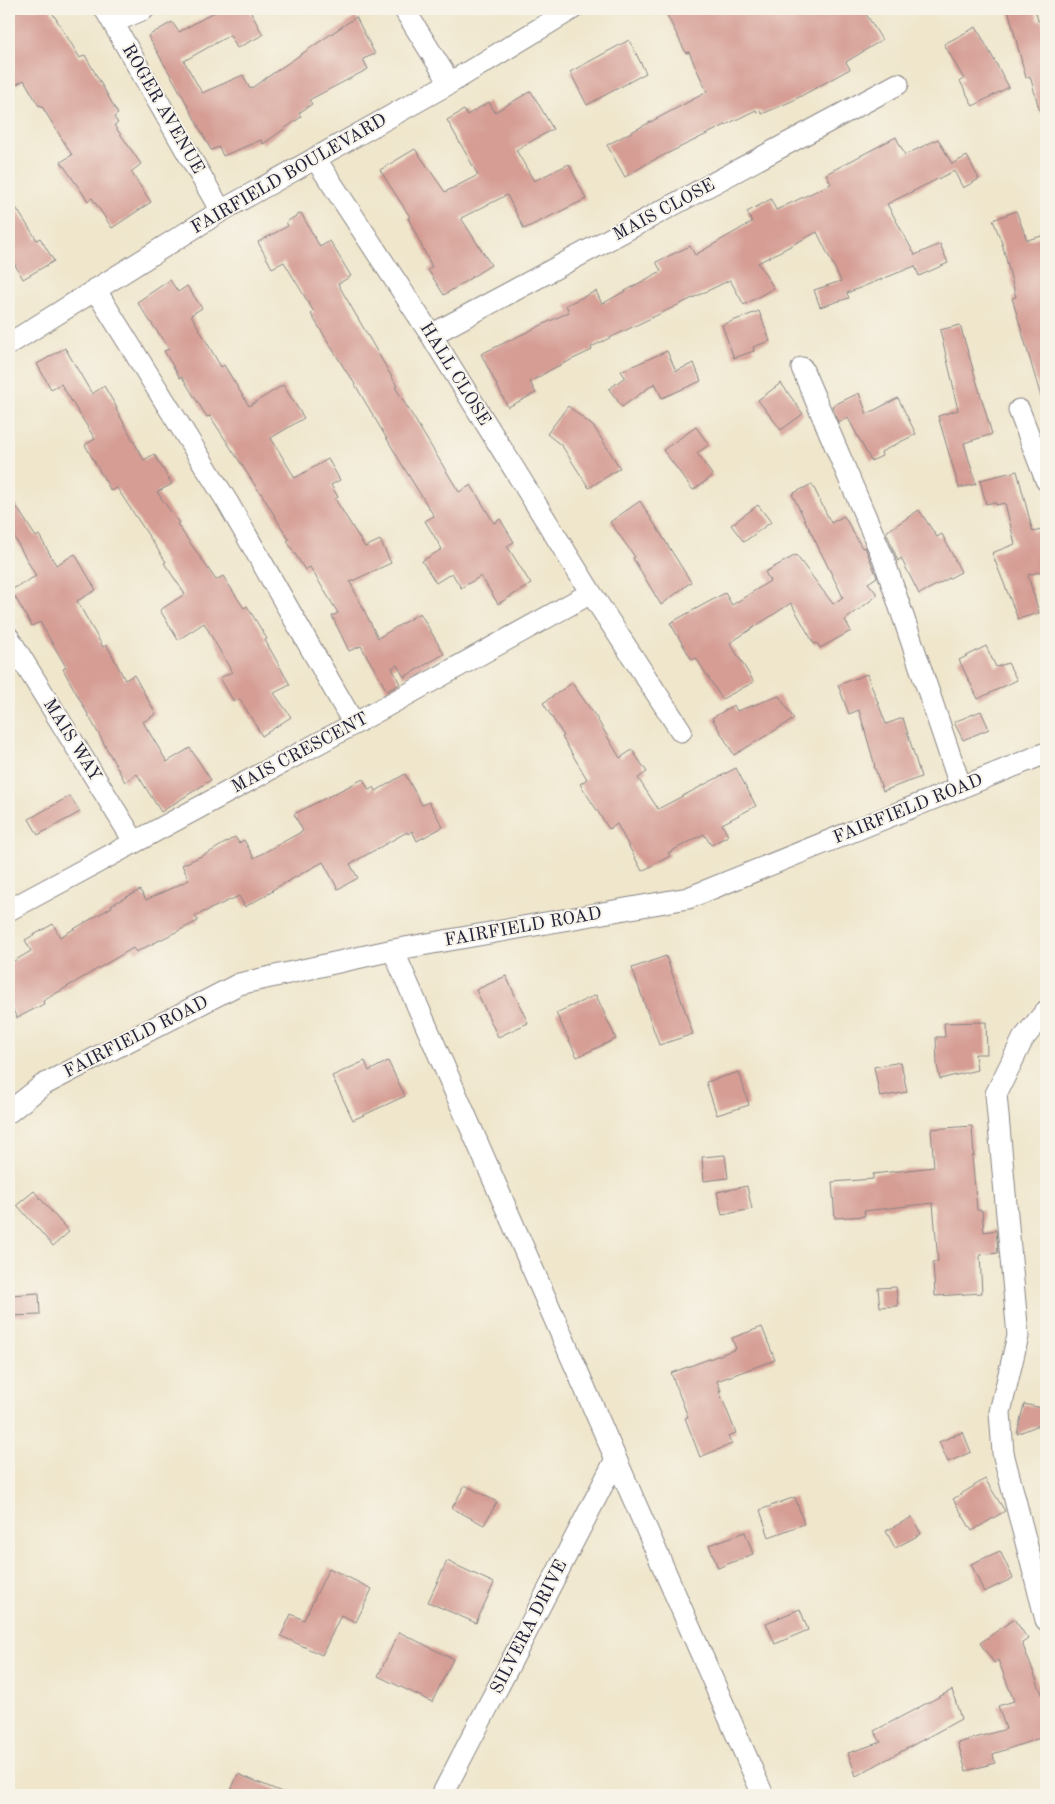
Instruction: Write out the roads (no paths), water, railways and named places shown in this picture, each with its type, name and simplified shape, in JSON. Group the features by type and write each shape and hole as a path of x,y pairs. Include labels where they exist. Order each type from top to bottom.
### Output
{"street":[{"path":"109,15 144,9"},
{"path":"404,9 450,83"},
{"name":"FAIRFIELD BOULEVARD","path":"9,344 221,210 450,83 572,9"},
{"name":"ROGER AVENUE","path":"109,15 221,210"},
{"name":"MAIS CLOSE","path":"431,335 898,84"},
{"name":"HALL CLOSE","path":"315,158 431,335 591,593 681,731"},
{"path":"94,289 228,503 354,724"},
{"path":"802,368 884,560 961,788"},
{"path":"1018,410 1046,480"},
{"name":"MAIS CRESCENT","path":"9,910 354,724 591,593"},
{"name":"MAIS WAY","path":"9,638 134,841"},
{"name":"FAIRFIELD ROAD","path":"9,1112 43,1085 239,984 392,950 688,898 1046,754"},
{"path":"392,950 763,1795"},
{"path":"1046,1011 1022,1039 996,1094 1018,1336 1000,1412 1000,1420 1004,1453 1046,1620"},
{"name":"SILVERA DRIVE","path":"442,1795 616,1459"}]}
